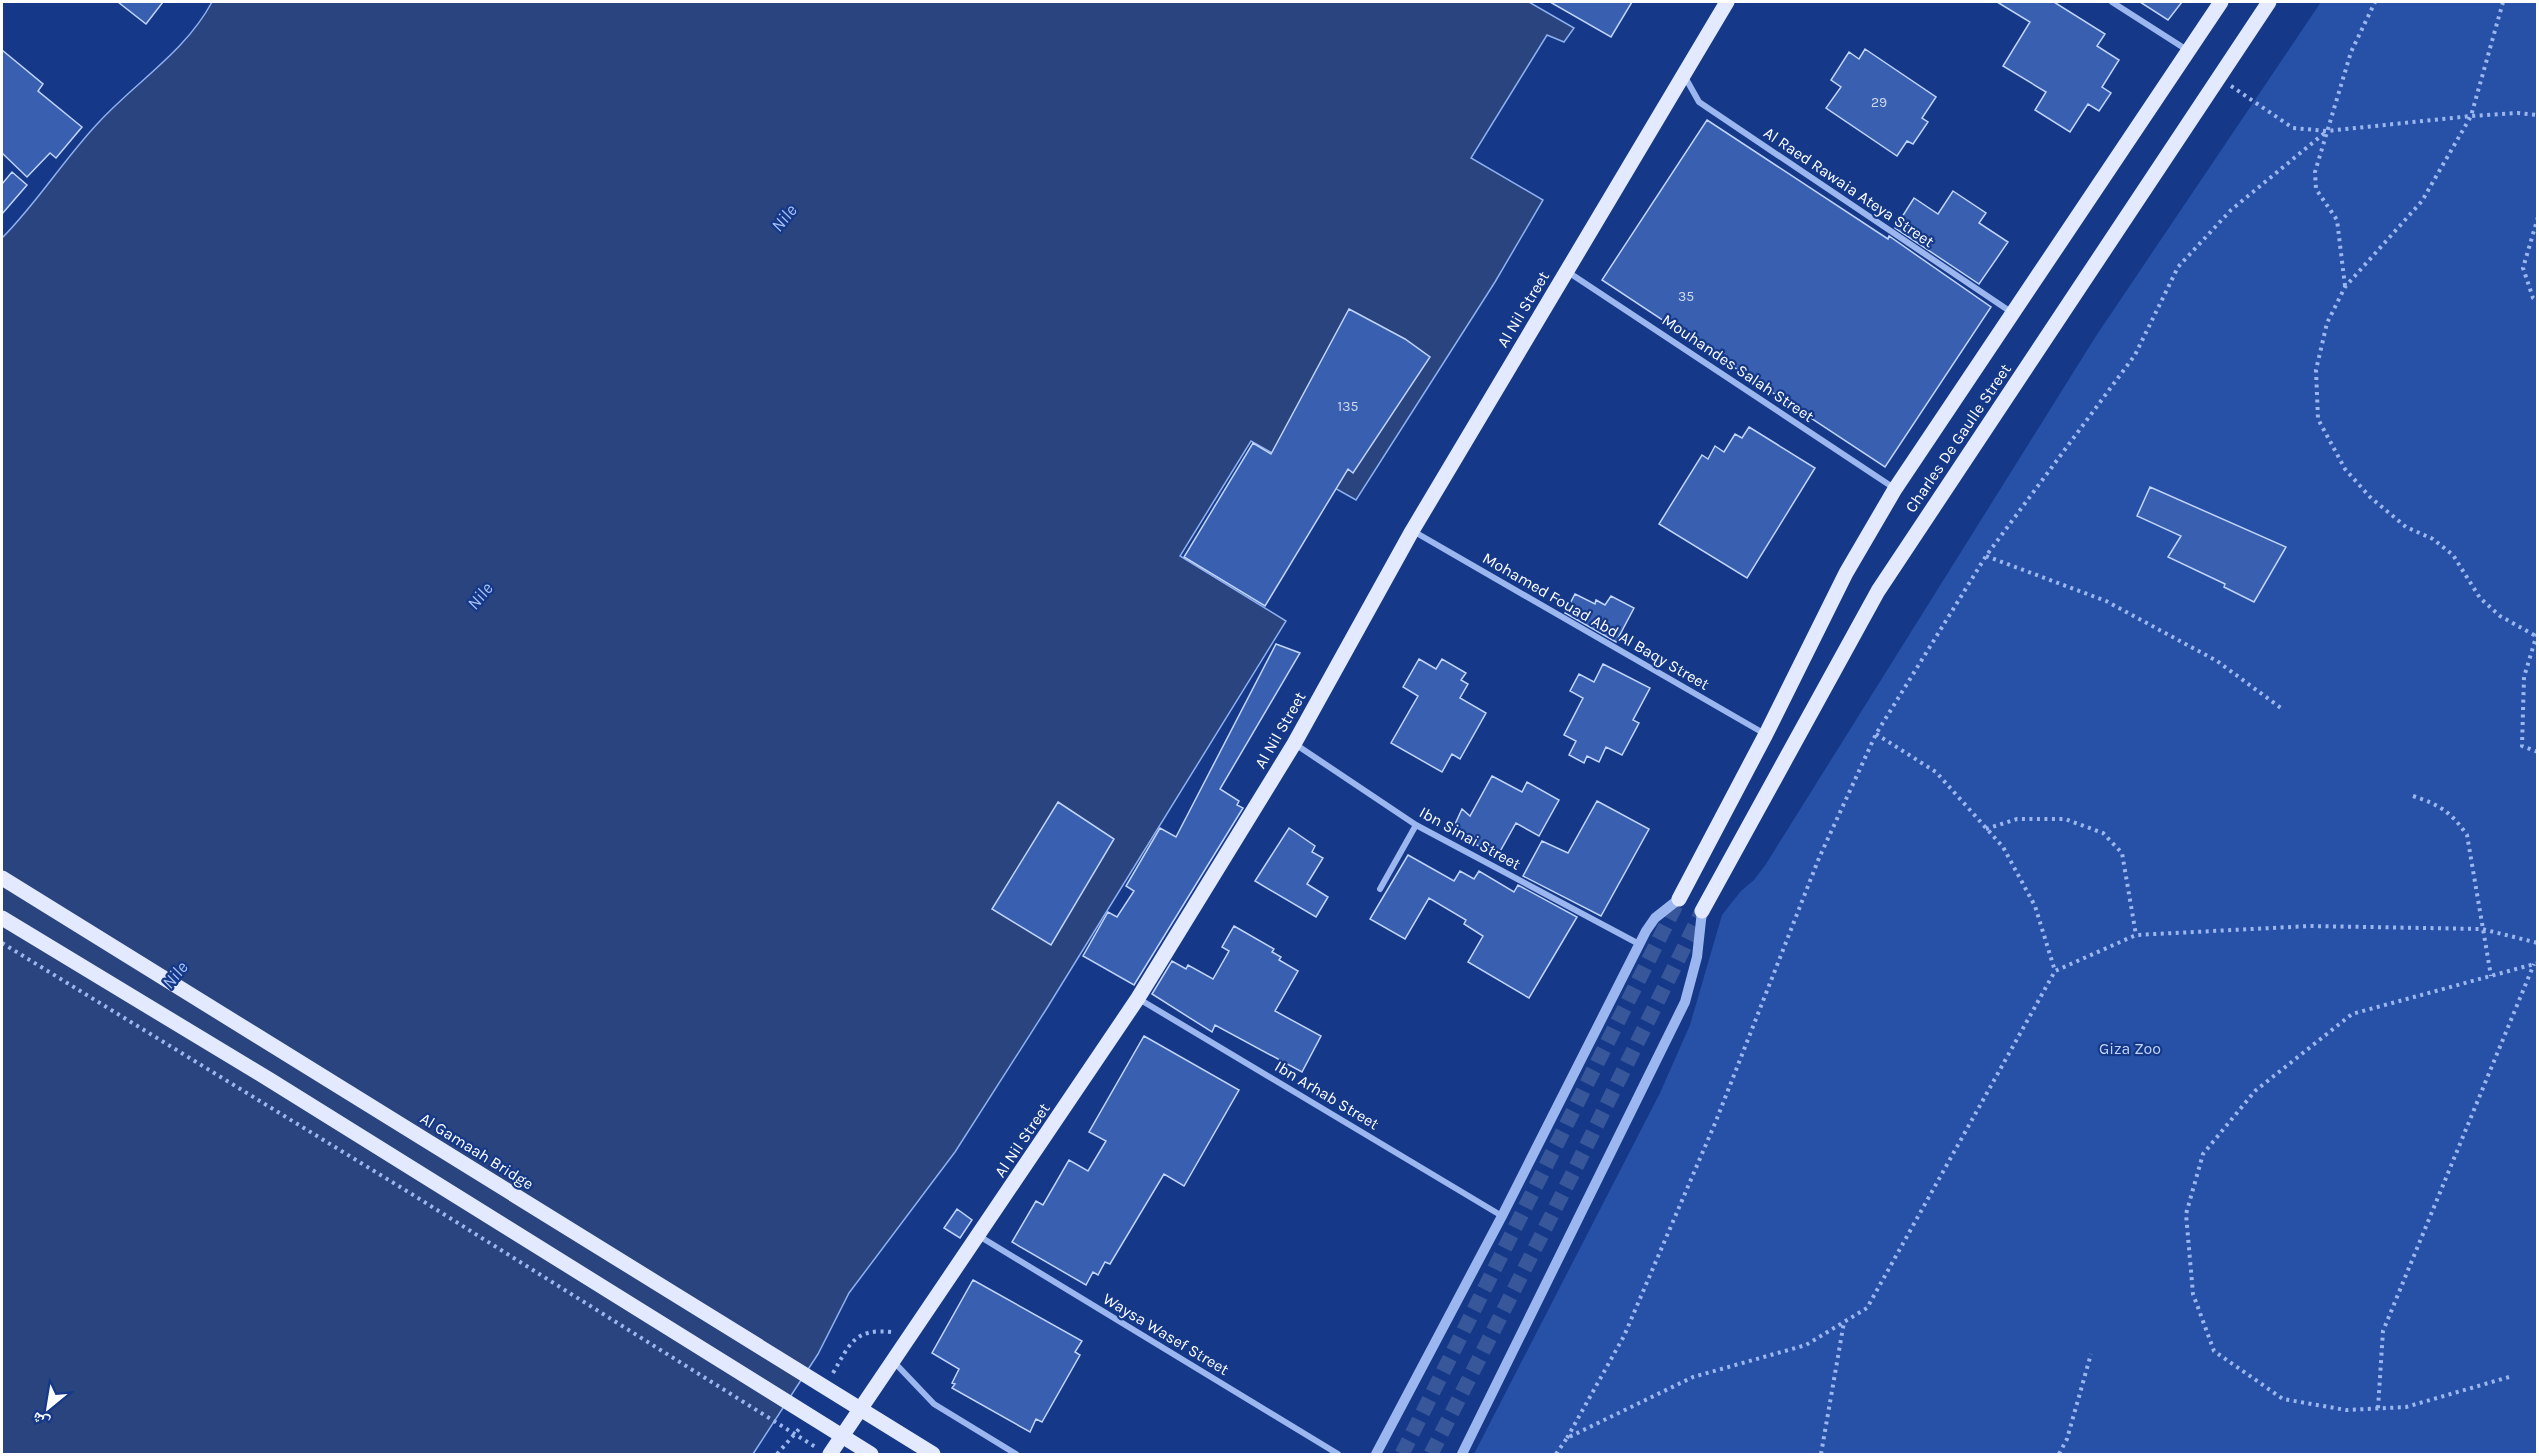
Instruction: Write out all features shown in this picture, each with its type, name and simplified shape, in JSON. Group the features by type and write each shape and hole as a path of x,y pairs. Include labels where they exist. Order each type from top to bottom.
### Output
{"main road":[{"name":"Al Nil Street","path":"825,1452 893,1361 1138,998 1294,744 1412,531 1727,2"},
{"name":"Charles De Gaulle Street","path":"1679,899 1766,734 1846,573 1895,489 2011,312 2221,2"},
{"name":"Charles De Gaulle Street","path":"1702,911 1878,591 2269,2"},
{"name":"Al Gamaah Bridge","path":"2,878 933,1455"},
{"path":"2,918 270,1080 871,1455"}],"street":[{"path":"2112,2 2187,51"},
{"name":"Al Raed Rawaia Ateya Street","path":"1684,74 1699,102 2011,312"},
{"name":"Mouhandes Salah Street","path":"1566,270 1895,489"},
{"name":"Mohamed Fouad Abd Al Baqy Street","path":"1412,531 1766,734"},
{"name":"Ibn Sinai Street","path":"1294,744 1416,825 1639,945"},
{"path":"1380,889 1416,825"},
{"path":"1376,1455 1502,1216 1639,945 1655,918 1679,899"},
{"path":"1462,1455 1685,1002 1697,957 1702,911"},
{"name":"Ibn Arhab Street","path":"1138,998 1502,1216"},
{"name":"Waysa Wasef Street","path":"979,1236 1338,1455"},
{"path":"893,1361 934,1404 1016,1455"}],"path":[{"path":"2345,287 2337,220 2316,189 2315,172 2351,52 2375,2"},
{"path":"2503,2 2471,116 2422,201 2345,287 2327,323 2316,370 2318,419 2345,469 2370,497 2406,527 2433,539 2453,555 2480,598 2500,616 2537,634 2524,677 2522,746 2538,752"},
{"path":"2220,79 2293,128 2327,131 2471,116 2518,113 2538,115"},
{"path":"1556,1455 1624,1336 1716,1121 1819,858 1876,734 1986,556 2135,355 2178,267 2231,210 2327,131"},
{"path":"2538,217 2523,268 2533,298 2538,302"},
{"path":"1986,556 2106,601 2217,661 2281,708"},
{"path":"1876,734 1936,772 2002,847 2035,906 2055,971"},
{"path":"2413,796 2435,804 2455,817 2467,835 2491,976"},
{"path":"1986,829 2016,819 2065,819 2103,833 2122,853 2136,935"},
{"path":"1567,1438 1693,1377 1806,1345 1867,1308 2055,971 2136,935 2310,926 2482,929 2538,943"},
{"path":"2,943 411,1193 796,1436 825,1452"},
{"path":"2509,1377 2406,1407 2346,1410 2283,1399 2214,1351 2193,1294 2186,1214 2203,1154 2255,1091 2352,1014 2536,963"},
{"path":"2378,1408 2383,1331 2536,963"},
{"path":"1821,1455 1844,1322"},
{"path":"835,1371 847,1347 856,1337 874,1330"},
{"path":"2059,1455 2067,1439 2091,1354"},
{"path":"777,1455 796,1436"}],"green space":[{"name":"Giza Zoo","path":"2321,2 2537,2 2537,1454 1474,1454 1660,1093 1690,1025 1722,915 1766,864 2096,336"}],"water":[{"name":"Nile","path":"212,2 1529,2 1574,28 1564,42 1547,35 1471,158 1543,200 1495,282 1356,500 1251,441 1180,556 1286,621 1047,1008 955,1152 849,1293 818,1354 753,1454 2,1454 2,238 99,122 188,36"}],"building":[{"path":"118,2 163,2 146,24"},
{"path":"1550,2 1632,2 1611,37"},
{"path":"1997,2 2054,2 2105,34 2097,46 2119,60 2102,87 2111,93 2099,111 2088,104 2070,132 2035,110 2046,92 2003,66 2030,22"},
{"path":"2140,2 2182,2 2168,20"},
{"path":"1865,49 1936,97 1922,118 1928,122 1913,144 1907,141 1897,156 1826,108 1841,87 1831,80 1849,52 1859,59"},
{"path":"2,50 43,84 38,91 82,127 56,158 50,153 27,177 2,153"},
{"path":"1707,120 1888,239 1889,236 1991,307 1885,467 1602,280"},
{"path":"12,172 27,185 2,214 2,184"},
{"path":"1953,191 1986,213 1979,223 2008,242 1979,284 1895,228 1914,198 1938,214"},
{"path":"1349,309 1405,339 1430,357 1353,473 1348,469 1265,606 1184,557 1253,443 1271,454"},
{"path":"1749,427 1815,468 1747,578 1659,524 1702,455 1708,459 1715,446 1724,452 1735,434 1742,438"},
{"path":"2150,487 2286,547 2254,602 2224,587 2225,584 2168,557 2181,536 2137,516"},
{"path":"1575,594 1595,604 1596,600 1605,605 1611,596 1634,608 1616,642 1565,613"},
{"path":"1276,644 1300,653 1220,789 1239,801 1237,805 1243,808 1134,985 1083,956 1108,912 1117,917 1134,891 1126,886 1160,828 1176,837"},
{"path":"1419,659 1436,669 1442,659 1466,673 1461,680 1468,684 1460,698 1486,713 1460,759 1452,754 1442,772 1391,743 1418,696 1403,687"},
{"path":"1603,664 1650,688 1633,720 1639,723 1622,755 1606,747 1599,762 1587,756 1584,763 1569,755 1576,741 1564,735 1583,698 1570,691 1579,674 1594,682"},
{"path":"1492,776 1522,792 1527,782 1559,800 1539,836 1516,823 1498,855 1451,833 1462,809 1470,816"},
{"path":"1597,801 1649,829 1601,916 1523,876 1542,841 1568,853"},
{"path":"1058,802 1114,839 1051,945 992,909"},
{"path":"1289,828 1315,846 1312,852 1323,858 1307,884 1328,897 1316,917 1255,881"},
{"path":"1408,855 1454,881 1460,871 1474,879 1479,871 1514,892 1518,885 1577,917 1529,998 1468,962 1483,936 1464,924 1466,920 1429,898 1405,939 1370,919"},
{"path":"1234,926 1274,949 1272,952 1281,957 1279,960 1298,971 1275,1011 1321,1036 1302,1072 1215,1025 1212,1032 1152,994 1172,961 1186,969 1188,965 1213,979 1229,951 1222,947"},
{"path":"1144,1036 1239,1090 1184,1186 1164,1174 1110,1264 1105,1262 1098,1275 1093,1272 1086,1285 1012,1242 1036,1201 1043,1205 1069,1160 1088,1171 1106,1141 1089,1132"},
{"path":"957,1209 972,1220 960,1238 944,1228"},
{"path":"973,1280 1082,1341 1075,1352 1080,1355 1042,1422 1036,1419 1030,1432 952,1388 959,1369 932,1353"}],"tunnel":[{"path":"1402,1454 1679,899"},
{"path":"1431,1454 1702,911"}]}
